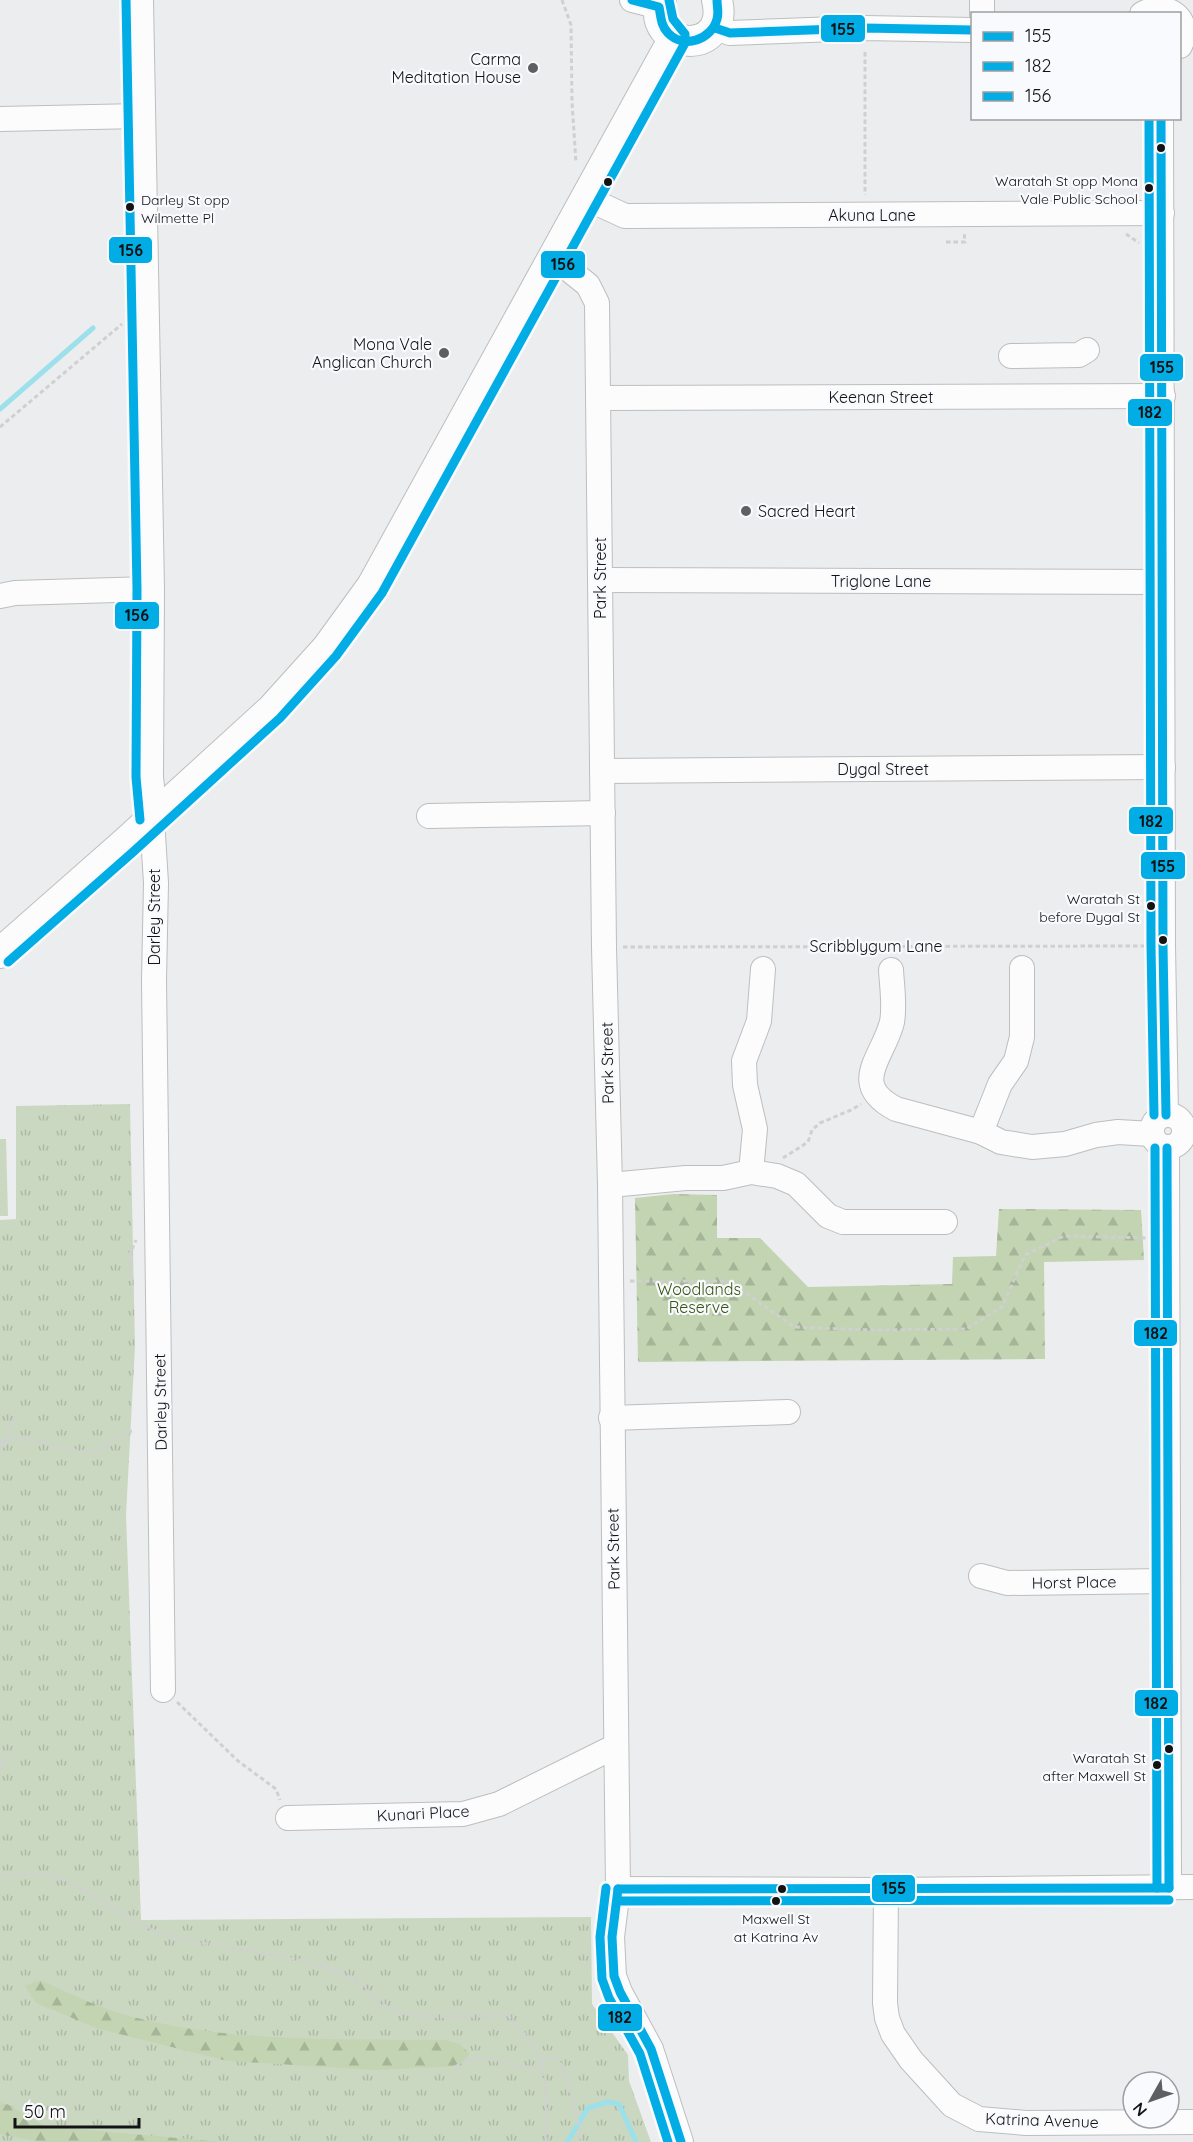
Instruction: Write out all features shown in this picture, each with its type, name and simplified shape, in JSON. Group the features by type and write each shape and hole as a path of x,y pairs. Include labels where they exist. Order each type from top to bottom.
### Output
{"main road":[{"name":"Darley Street","path":"138,0 149,589 148,777 152,819"},
{"path":"651,2 662,25 674,38 682,41 701,40 716,14"},
{"path":"0,952 152,819 272,709 327,648 372,586 674,38"}],"street":[{"path":"1155,6 1169,5 1177,12"},
{"path":"716,14 730,33 864,28 971,30"},
{"path":"1181,15 1186,35"},
{"path":"0,119 140,116"},
{"path":"1161,120 1163,767 1173,1132 1167,1581 1169,1887"},
{"name":"Akuna Lane","path":"586,198 625,216 1162,213"},
{"name":"Park Street","path":"553,257 588,285 597,303 618,1889 612,1937 614,1976 620,1992 651,2049 681,2142"},
{"path":"1011,356 1079,356 1087,350"},
{"name":"Keenan Street","path":"599,398 1163,396"},
{"name":"Triglone Lane","path":"600,580 1162,582"},
{"path":"0,596 15,593 149,589"},
{"name":"Dygal Street","path":"602,771 1163,767"},
{"path":"429,816 603,813"},
{"name":"Darley Street","path":"152,819 156,884 154,1004 163,1690"},
{"path":"981,1132 999,1084 1016,1061 1022,1037 1022,968"},
{"path":"751,1172 755,1129 745,1085 744,1061 759,1021 763,969"},
{"path":"891,970 892,1020 885,1043 874,1061 871,1078 875,1094 885,1103 896,1109 981,1132 1001,1142 1032,1147 1065,1144 1096,1135 1118,1132 1173,1132"},
{"path":"610,1185 686,1178 723,1178 751,1172 777,1176 796,1184 828,1216 843,1222 945,1222"},
{"path":"611,1418 788,1412"},
{"name":"Horst Place","path":"981,1576 1007,1583 1167,1581"},
{"name":"Kunari Place","path":"288,1818 463,1814 499,1804 616,1746"},
{"path":"618,1889 886,1890 1193,1887"},
{"name":"Katrina Avenue","path":"886,1890 885,2003 887,2018 893,2034 911,2060 952,2105 979,2119 1026,2123 1193,2122"}],"path":[{"path":"562,0 571,25 576,163"},
{"path":"865,52 865,214"},
{"path":"0,428 123,323"},
{"name":"Scribblygum Lane","path":"604,947 1148,946"},
{"path":"780,1161 808,1142 812,1130 820,1123 851,1110 875,1094"},
{"path":"610,1281 729,1281 794,1327 870,1330 966,1329 1002,1307 1025,1255 1064,1236 1149,1238"},
{"path":"0,1453 2,1441 15,1417"},
{"path":"2,1441 37,1439 89,1452 106,1447 123,1433 132,1431"},
{"path":"163,1690 238,1761 276,1789 288,1818"},
{"path":"0,1771 7,1753"},
{"path":"0,1877 33,1874 57,1877 129,1919 157,1931 201,1944 334,1969 362,1985 388,2007 403,2014 508,2014 538,2052 545,2078 546,2142"},
{"path":"453,2068 469,2060 483,2058 522,2068 532,2068 540,2060 556,2058 560,2060 580,2133 579,2142"}],"green space":[{"path":"130,1104 135,1346 126,1515 141,1920 591,1917 592,2004 628,2055 629,2081 651,2142 0,2142 0,1220 16,1219 16,1106"},
{"path":"0,1139 6,1139 8,1216 0,1216"},
{"name":"Woodlands Reserve","path":"673,1194 717,1195 717,1238 760,1238 808,1287 952,1284 953,1257 996,1256 999,1209 1141,1210 1144,1260 1044,1262 1045,1359 638,1362 635,1198"},
{"path":"40,1980 109,2010 171,2025 288,2038 445,2040 460,2044 470,2054 459,2066 375,2070 228,2061 99,2029 36,2003 25,1986"},
{"path":"0,2103 9,2105 44,2126 221,2142 40,2142 0,2134"}],"waterway":[{"path":"0,409 93,328"},
{"path":"567,2142 588,2108 608,2102 619,2104 636,2142"}],"transit line":[{"name":"156","path":"126,0 137,589 136,777 140,820"},
{"name":"155","path":"632,0 659,7 668,33 682,41 697,40 709,32 717,19 717,0"},
{"name":"156","path":"8,962 280,718 336,656 382,593 685,43 685,34 673,19 669,0"},
{"name":"155","path":"715,28 730,33 864,28 971,30"},
{"name":"182","path":"1149,120 1151,946 1154,1115"},
{"name":"155","path":"1161,120 1163,946 1166,1115"},
{"name":"182","path":"1155,1148 1157,1888"},
{"name":"155","path":"1167,1148 1169,1888"},
{"name":"182","path":"606,1888 600,1937 602,1979 609,1998 640,2054 668,2142"},
{"name":"155","path":"618,1889 1169,1888"},
{"name":"155","path":"618,1889 612,1937 614,1976 620,1992 651,2049 681,2142"},
{"name":"182","path":"618,1901 1169,1900"}],"place":[{"name":"Carma Meditation House","path":"533,68"},
{"name":"Waratah St opp Mona Vale Public School","path":"1149,188"},
{"name":"Darley St opp Wilmette Pl","path":"130,207"},
{"name":"Mona Vale Anglican Church","path":"444,353"},
{"name":"Sacred Heart","path":"746,511"},
{"name":"Waratah St before Dygal St","path":"1151,906"},
{"name":"Waratah St after Maxwell St","path":"1157,1765"},
{"name":"Maxwell St at Katrina Av","path":"776,1901"}]}
